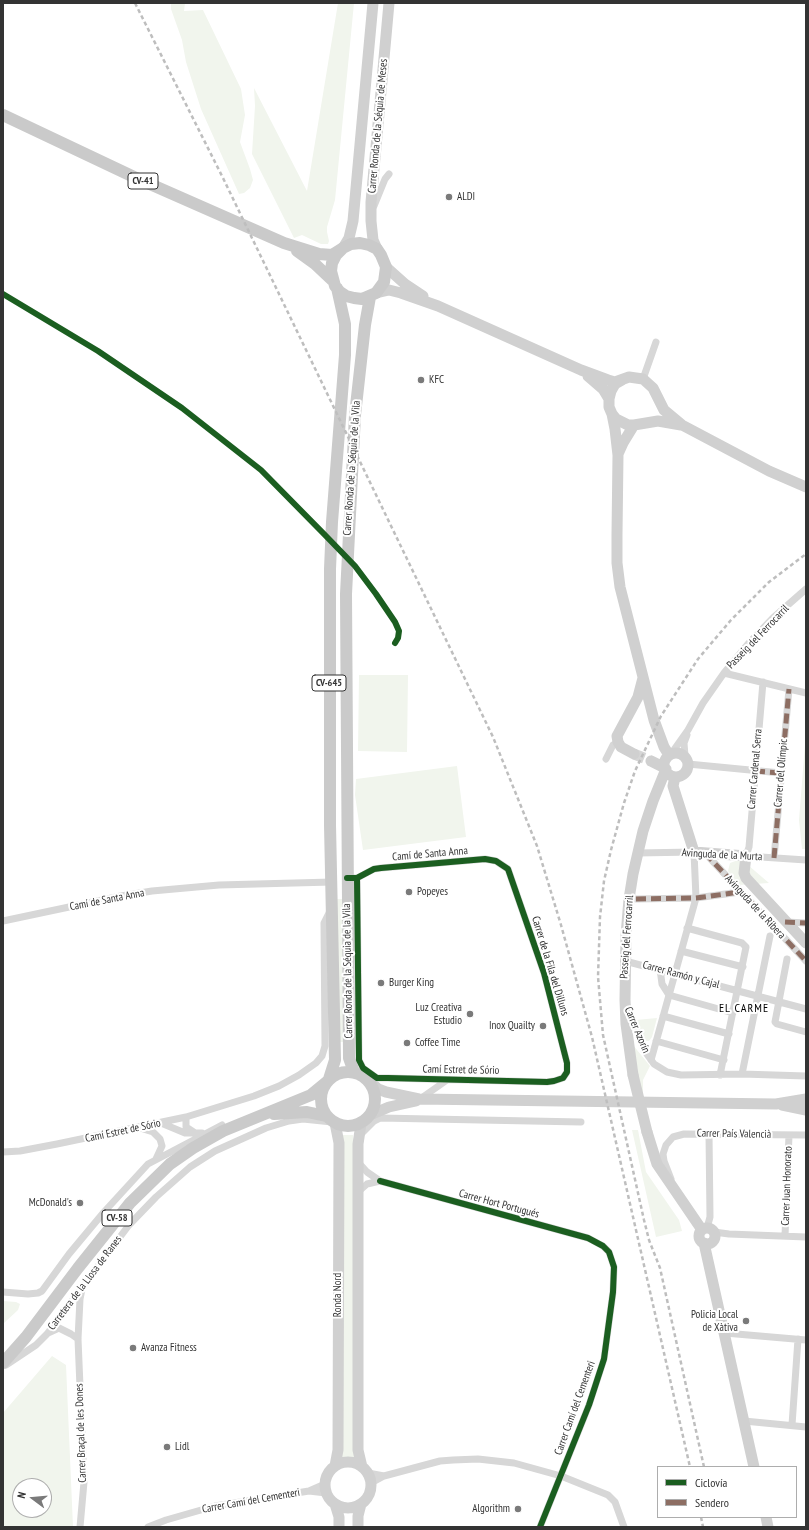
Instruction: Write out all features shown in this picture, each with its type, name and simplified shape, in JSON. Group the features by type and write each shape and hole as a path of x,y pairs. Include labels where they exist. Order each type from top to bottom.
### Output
{"main road":[{"name":"CV-41","path":"3,115 134,177 284,243 319,254 332,255 343,248"},
{"name":"CV-41","path":"284,243 315,264 335,284"},
{"path":"343,248 351,244 360,243 369,245 377,249 385,261 386,267"},
{"name":"CV-645","path":"335,284 331,271 332,262 343,248"},
{"name":"CV-645","path":"373,295 384,282 386,267"},
{"path":"335,284 346,296 362,299 373,295"},
{"name":"Carrer Ronda de la Séquia de la Vila","path":"328,1080 334,1060 330,732 330,569 332,522 345,355 345,324 335,284"},
{"name":"Carrer Ronda de la Séquia de la Vila","path":"357,1068 348,1058 352,878 345,628 355,415 365,325 373,295"},
{"path":"328,1080 336,1074 357,1068 360,1075 370,1082 376,1099 374,1108 370,1115 360,1124 343,1126 331,1120"},
{"name":"CV-645","path":"328,1080 324,1086 321,1101 322,1109 331,1120"},
{"name":"CV-58","path":"3,1363 26,1336 130,1202 170,1164 193,1148 223,1131 311,1095 328,1080"},
{"name":"CV-58","path":"265,1114 299,1112 331,1120"}],"street":[{"name":"Carrer Ronda de la Séquia de Meses","path":"343,248 349,238 353,222 373,3"},
{"name":"Carrer Ronda de la Séquia de Meses","path":"377,249 373,240 371,208 389,3"},
{"path":"371,208 374,206 385,179 389,174"},
{"path":"386,267 405,284 438,306"},
{"path":"373,295 389,290 438,306 581,370 608,380 615,382 629,377 643,379 653,388 664,410 682,425 769,471 806,487"},
{"path":"643,379 656,342"},
{"path":"581,370 603,389 609,399"},
{"path":"622,379 615,384 609,399 609,407 612,414 618,455 617,534 619,575 628,621 644,675 654,720 664,747 670,755 678,753 687,760 755,771 781,773"},
{"path":"618,455 623,443 638,424 648,420 655,408 657,401 656,394"},
{"path":"612,414 622,423 638,424 658,421 682,425"},
{"name":"Passeig del Ferrocarril","path":"708,1230 676,1192 657,1164 647,1132 633,1075 626,1024 625,1000 628,901 637,853 665,768 665,761 688,730 703,703 724,673 748,644 773,618 806,589"},
{"path":"724,673 806,693"},
{"path":"634,754 621,747 617,736 638,697 644,675"},
{"name":"Carrer Cardenal Serra","path":"746,856 749,847 763,682"},
{"name":"Carrer del Olímpic","path":"774,858 789,689"},
{"path":"638,697 644,700 649,717 654,720"},
{"name":"Passeig del Ferrocarril","path":"653,801 675,776 685,773 687,760 684,743 688,730"},
{"path":"606,759 613,745 618,742"},
{"path":"651,761 665,768 669,774 675,776"},
{"name":"Avinguda de la Ribera","path":"675,776 673,786 699,853 740,892 806,961"},
{"name":"Avinguda de la Murta","path":"637,853 699,853 806,860"},
{"path":"651,1060 696,898 699,853"},
{"name":"Avinguda de la Ribera","path":"746,856 744,873 746,878 806,943"},
{"name":"Camí de Santa Anna","path":"352,878 381,868 485,859 496,861 505,866"},
{"name":"Carrer de la Fila del Dilluns","path":"505,866 508,869 513,881 544,973 567,1063 567,1072 565,1075"},
{"name":"Carrer Ronda de la Séquia de la Vila","path":"352,878 359,1023 357,1068"},
{"name":"Camí de Santa Anna","path":"3,921 121,896 152,891 219,885 332,882"},
{"path":"636,899 696,898 740,892"},
{"name":"Carrer Ronda de la Séquia de la Vila","path":"240,1100 279,1086 299,1076 316,1063 322,1056 325,1046 324,923 333,908"},
{"path":"785,922 806,923"},
{"path":"687,928 742,943 746,946 743,967 720,1074"},
{"path":"742,1074 770,936"},
{"path":"681,950 743,967"},
{"path":"787,959 774,1019 777,1024 806,1032"},
{"name":"Carrer Ramón y Cajal","path":"625,961 660,969 806,1009"},
{"path":"660,969 662,984 669,995"},
{"name":"Carrer Ramón y Cajal","path":"669,995 733,1012"},
{"name":"Carrer Azorín","path":"625,1000 642,1045 651,1060 659,1068 675,1074 806,1076"},
{"path":"663,1016 729,1034"},
{"path":"349,1036 359,1023"},
{"path":"656,1041 724,1060"},
{"name":"Camí Estret de Sório","path":"357,1068 363,1068 378,1078 547,1082 559,1080 565,1075"},
{"path":"370,1115 389,1107 422,1099 448,1080"},
{"path":"370,1082 378,1089 386,1092 422,1099 776,1104 806,1099"},
{"name":"Camí Estret de Sório","path":"3,1152 20,1151 161,1123 186,1117 240,1100"},
{"path":"776,1104 806,1110"},
{"path":"3,1292 28,1294 42,1291 69,1254 104,1212 139,1173 156,1159 206,1132 249,1115 279,1107"},
{"path":"186,1117 186,1128 196,1134"},
{"path":"359,1137 374,1121 380,1118 581,1122"},
{"name":"Carretera de la Llosa de Ranes","path":"3,1367 36,1345 83,1287 113,1245 144,1209 170,1184 200,1160 238,1140 277,1125 303,1120 331,1120"},
{"name":"Ronda Nord","path":"331,1120 339,1143 338,1450 334,1466"},
{"path":"161,1123 181,1132 196,1134 206,1132"},
{"name":"Ronda Nord","path":"360,1124 358,1162 358,1450 367,1474"},
{"path":"138,1127 153,1132 160,1139 162,1146 156,1159"},
{"name":"Carrer País Valencià","path":"676,1192 664,1161 663,1154 666,1145 673,1137 684,1134 806,1135"},
{"path":"709,1134 710,1217 708,1230 699,1237 704,1243 754,1466"},
{"name":"Carrer Juan Honorato","path":"785,1236 789,1135"},
{"name":"Carrer Hort Portugués","path":"358,1162 367,1172 380,1182 588,1238 603,1246 609,1252"},
{"path":"358,1192 367,1184 380,1182"},
{"path":"708,1230 729,1234 806,1237"},
{"name":"Carrer Camí del Cementeri","path":"540,1527 593,1392 604,1359 613,1292 614,1267 609,1252"},
{"name":"Carrer Braçal de les Dones","path":"80,1527 84,1482 78,1339 80,1299 83,1287"},
{"path":"46,1334 59,1328 78,1339"},
{"path":"724,1333 806,1340"},
{"path":"792,1425 798,1339"},
{"path":"744,1421 806,1427"},
{"path":"367,1474 384,1476 440,1461 478,1459 514,1463 561,1476 601,1491 612,1498 619,1511 624,1527"},
{"path":"334,1466 348,1462 356,1463 367,1474 370,1491 367,1498 355,1507 341,1507 335,1504"},
{"name":"CV-645","path":"326,1489 326,1477 334,1466"},
{"path":"367,1474 384,1476"},
{"path":"326,1489 335,1504 339,1517 339,1527"},
{"name":"Carrer Camí del Cementeri","path":"148,1527 166,1520 215,1506 326,1489"},
{"path":"358,1527 358,1516 361,1504"}],"shaded area":[{"path":"171,3 185,3 184,11 203,10 241,89 245,115 240,142 253,180 250,188 244,193 239,194 201,109 186,62 182,40 171,9"},
{"path":"338,3 354,3 335,200 327,227 329,241 328,244 321,244 302,235 294,238 252,154 255,106 254,88 307,191"},
{"path":"359,675 408,675 407,752 358,751"},
{"path":"806,732 806,849 802,849 799,820"},
{"path":"457,766 466,837 363,850 355,795 356,779"},
{"path":"741,859 769,883 739,885 728,871 730,863"},
{"path":"337,899 344,899 345,1042 338,1042"},
{"path":"657,1018 652,1037 649,1041 646,1041 643,1039 636,1020"},
{"path":"633,1045 650,1066 643,1080 643,1094 642,1094"},
{"path":"632,1130 638,1130 646,1172 679,1220 682,1231 656,1237"},
{"path":"342,1135 353,1135 355,1457 342,1457"},
{"path":"3,1301 16,1302 20,1304 18,1310 3,1324"},
{"path":"52,1356 66,1365 73,1527 3,1527 3,1413"}],"tunnel":[{"path":"634,754 651,761"}],"railway":[{"path":"135,3 223,178 493,737 537,846 561,925 592,1037 690,1466"},
{"path":"704,1466 660,1268 649,1240 644,1220 603,1035 598,977 600,917 604,881 624,803 635,771 661,716 698,659 731,620 769,582 806,554"},
{"path":"701,1518 703,1527"}],"marked path":[{"path":"774,858 789,689"},
{"path":"755,771 781,773"},
{"path":"705,853 806,961"},
{"path":"636,899 696,898 740,892"},
{"path":"785,922 806,923"}],"cycle path":[{"path":"3,294 98,351 182,408 261,470 355,566 395,622 399,631 398,638 395,643"},
{"path":"347,878 357,878 374,869 381,868 485,859 496,861 508,869 544,973 567,1063 567,1072 563,1078 547,1082 377,1078 363,1068 359,1060 357,878"},
{"path":"380,1181 588,1238 603,1246 609,1252 614,1267 613,1292 604,1359 589,1405 540,1527"}],"place":[{"name":"ALDI","path":"449,197"},
{"name":"KFC","path":"421,380"},
{"name":"Popeyes","path":"409,892"},
{"name":"Burger King","path":"381,983"},
{"name":"Luz Creativa Estudio","path":"470,1014"},
{"name":"Inox Quailty","path":"543,1026"},
{"name":"Coffee Time","path":"407,1043"},
{"name":"McDonald's","path":"80,1203"},
{"name":"Policia Local de Xàtiva","path":"746,1321"},
{"name":"Avanza Fitness","path":"133,1348"},
{"name":"Lidl","path":"167,1447"},
{"name":"Algorithm","path":"518,1509"}],"district":[{"name":"EL CARME","path":"744,1009"}]}
